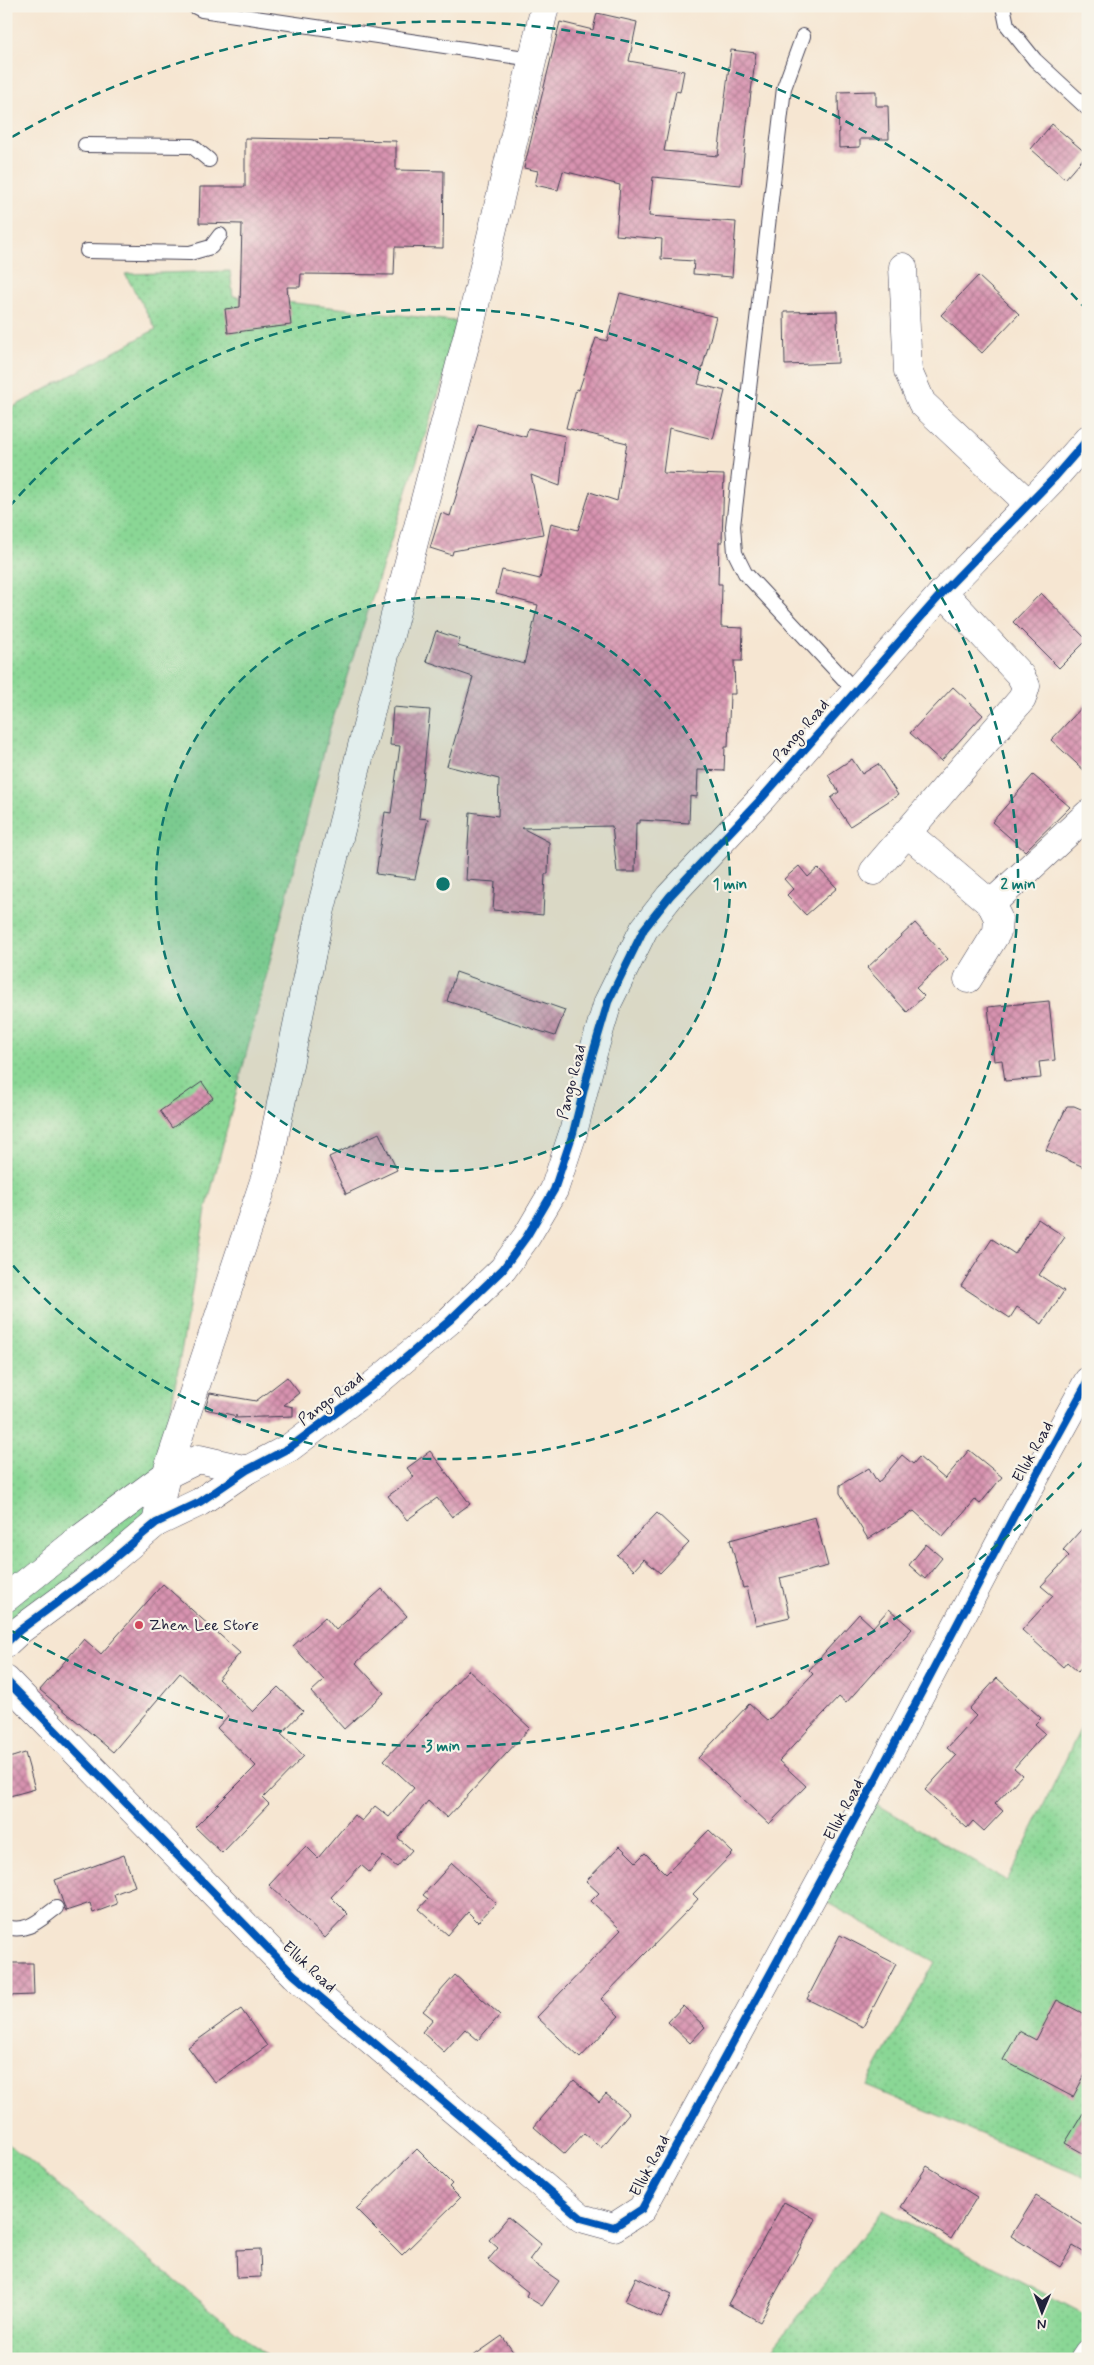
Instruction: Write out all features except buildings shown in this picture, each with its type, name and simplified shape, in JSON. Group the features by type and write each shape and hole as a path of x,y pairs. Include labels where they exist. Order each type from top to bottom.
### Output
{"street":[{"path":"156,1523 166,1475 267,1172 320,913 471,322 545,6"},
{"path":"903,267 908,371 922,403 1028,503"},
{"name":"Pango Road","path":"6,1644 20,1630 93,1576 156,1523 200,1502 247,1470 289,1448 377,1382 449,1321 503,1269 527,1236 554,1190 573,1133 608,1002 644,929 670,896 761,799 943,592 1054,478 1088,439"},
{"path":"874,871 1022,699 1026,686 1020,675 943,592"},
{"path":"991,904 1088,814"},
{"path":"907,833 991,904 998,918 997,932 968,979"},
{"name":"Elluk Road","path":"6,1680 294,1975 582,2218 614,2228 642,2209 867,1796 1016,1512 1088,1381"},
{"path":"6,1598 76,1541 166,1475 199,1458 247,1470"},
{"path":"1084,2359 1088,2353"}],"lane":[{"path":"194,6 202,10 532,60"},
{"path":"1003,6 1006,25 1035,60 1088,109"},
{"path":"803,36 784,88 733,526 735,553 745,573 855,691"},
{"path":"85,145 192,146 209,160"},
{"path":"87,251 190,253 211,247 220,235"},
{"path":"6,1926 16,1930 30,1927 56,1908"}],"green space":[{"path":"230,271 233,296 462,322 330,728 206,1210 151,1523 6,1636 6,411 156,329 125,274"},
{"path":"1088,1713 1088,2179 866,2086 935,1962 824,1901 875,1803 1007,1881"},
{"path":"6,2142 271,2359 6,2359"},
{"path":"883,2210 1088,2316 1088,2359 764,2359"}],"cycle path":[{"path":"6,1643 20,1630 93,1576 156,1523 200,1502 247,1470 289,1448 377,1382 449,1321 503,1269 527,1236 554,1190 573,1133 608,1002 644,929 670,896 761,799 943,592 1054,478 1088,439"},
{"path":"6,1680 294,1975 581,2218 614,2227 642,2209 867,1796 1016,1512 1088,1381"}],"place":[{"name":"Zhen Lee Store","path":"139,1625"}]}
